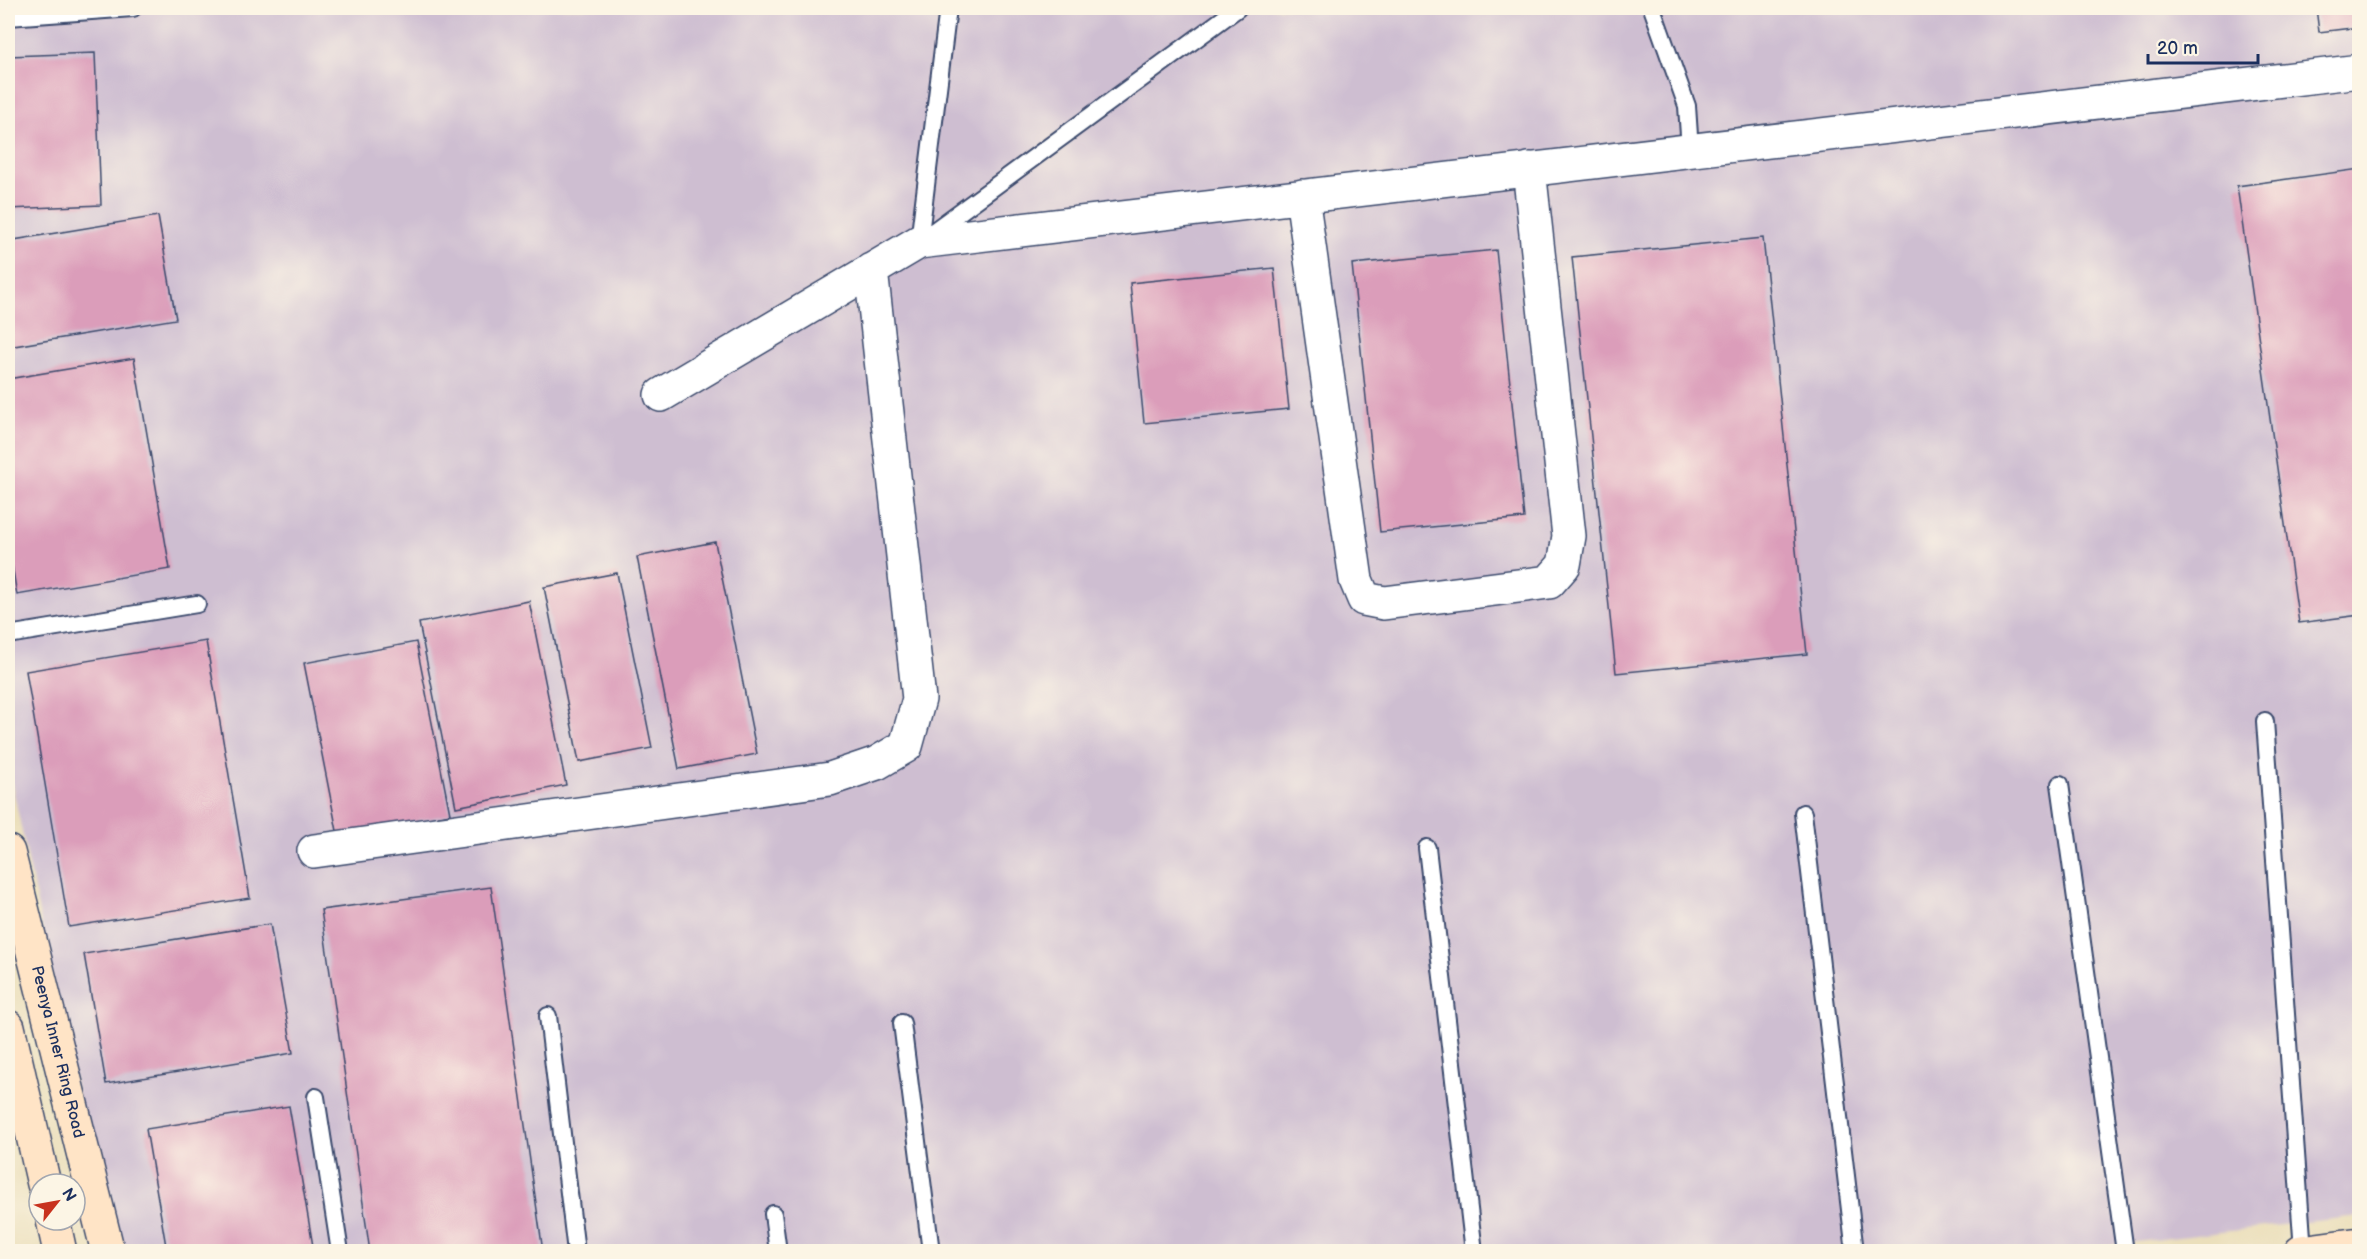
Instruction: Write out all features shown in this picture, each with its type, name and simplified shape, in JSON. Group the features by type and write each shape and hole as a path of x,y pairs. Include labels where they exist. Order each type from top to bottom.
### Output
{"main road":[{"name":"Peenya Inner Ring Road","path":"8,852 108,1251"},
{"path":"8,1027 41,1172"},
{"path":"56,1232 60,1251"},
{"path":"2302,1251 2360,1244"}],"street":[{"path":"661,395 919,242 2360,71"},
{"path":"1302,196 1356,580 1364,599 1384,603 1549,582 1564,565 1569,536 1529,169"},
{"path":"314,851 830,779 877,763 906,746 919,699 871,270"}],"lane":[{"path":"8,17 133,8"},
{"path":"919,242 948,8"},
{"path":"919,242 1238,8"},
{"path":"1652,8 1687,106 1690,150"},
{"path":"8,635 197,604"},
{"path":"2265,721 2302,1251"},
{"path":"2060,784 2125,1251"},
{"path":"1803,813 1855,1251"},
{"path":"1427,848 1473,1251"},
{"path":"548,1016 576,1251"},
{"path":"902,1023 931,1251"},
{"path":"316,1097 340,1251"},
{"path":"773,1214 778,1251"}],"shaded area":[{"path":"8,8 2359,8 2359,1216 2052,1252 110,1251 8,765"}],"building":[{"path":"2316,8 2360,8 2360,27 2319,32"},
{"path":"95,53 101,205 8,209 8,56"},
{"path":"2360,169 2360,615 2299,623 2237,186"},
{"path":"158,216 176,319 8,347 8,241"},
{"path":"1763,238 1807,654 1616,673 1572,257"},
{"path":"1496,250 1524,518 1380,532 1352,264"},
{"path":"1274,268 1289,409 1144,423 1130,283"},
{"path":"134,358 170,569 17,595 8,539 8,379"},
{"path":"715,542 757,754 679,769 637,557"},
{"path":"617,573 652,748 579,762 544,587"},
{"path":"529,601 566,785 456,807 419,623"},
{"path":"206,641 250,898 69,927 26,671"},
{"path":"416,642 450,814 338,836 304,663"},
{"path":"491,887 543,1252 370,1252 321,910"},
{"path":"270,924 293,1053 106,1084 84,954"},
{"path":"289,1106 314,1252 167,1252 146,1129"}]}
